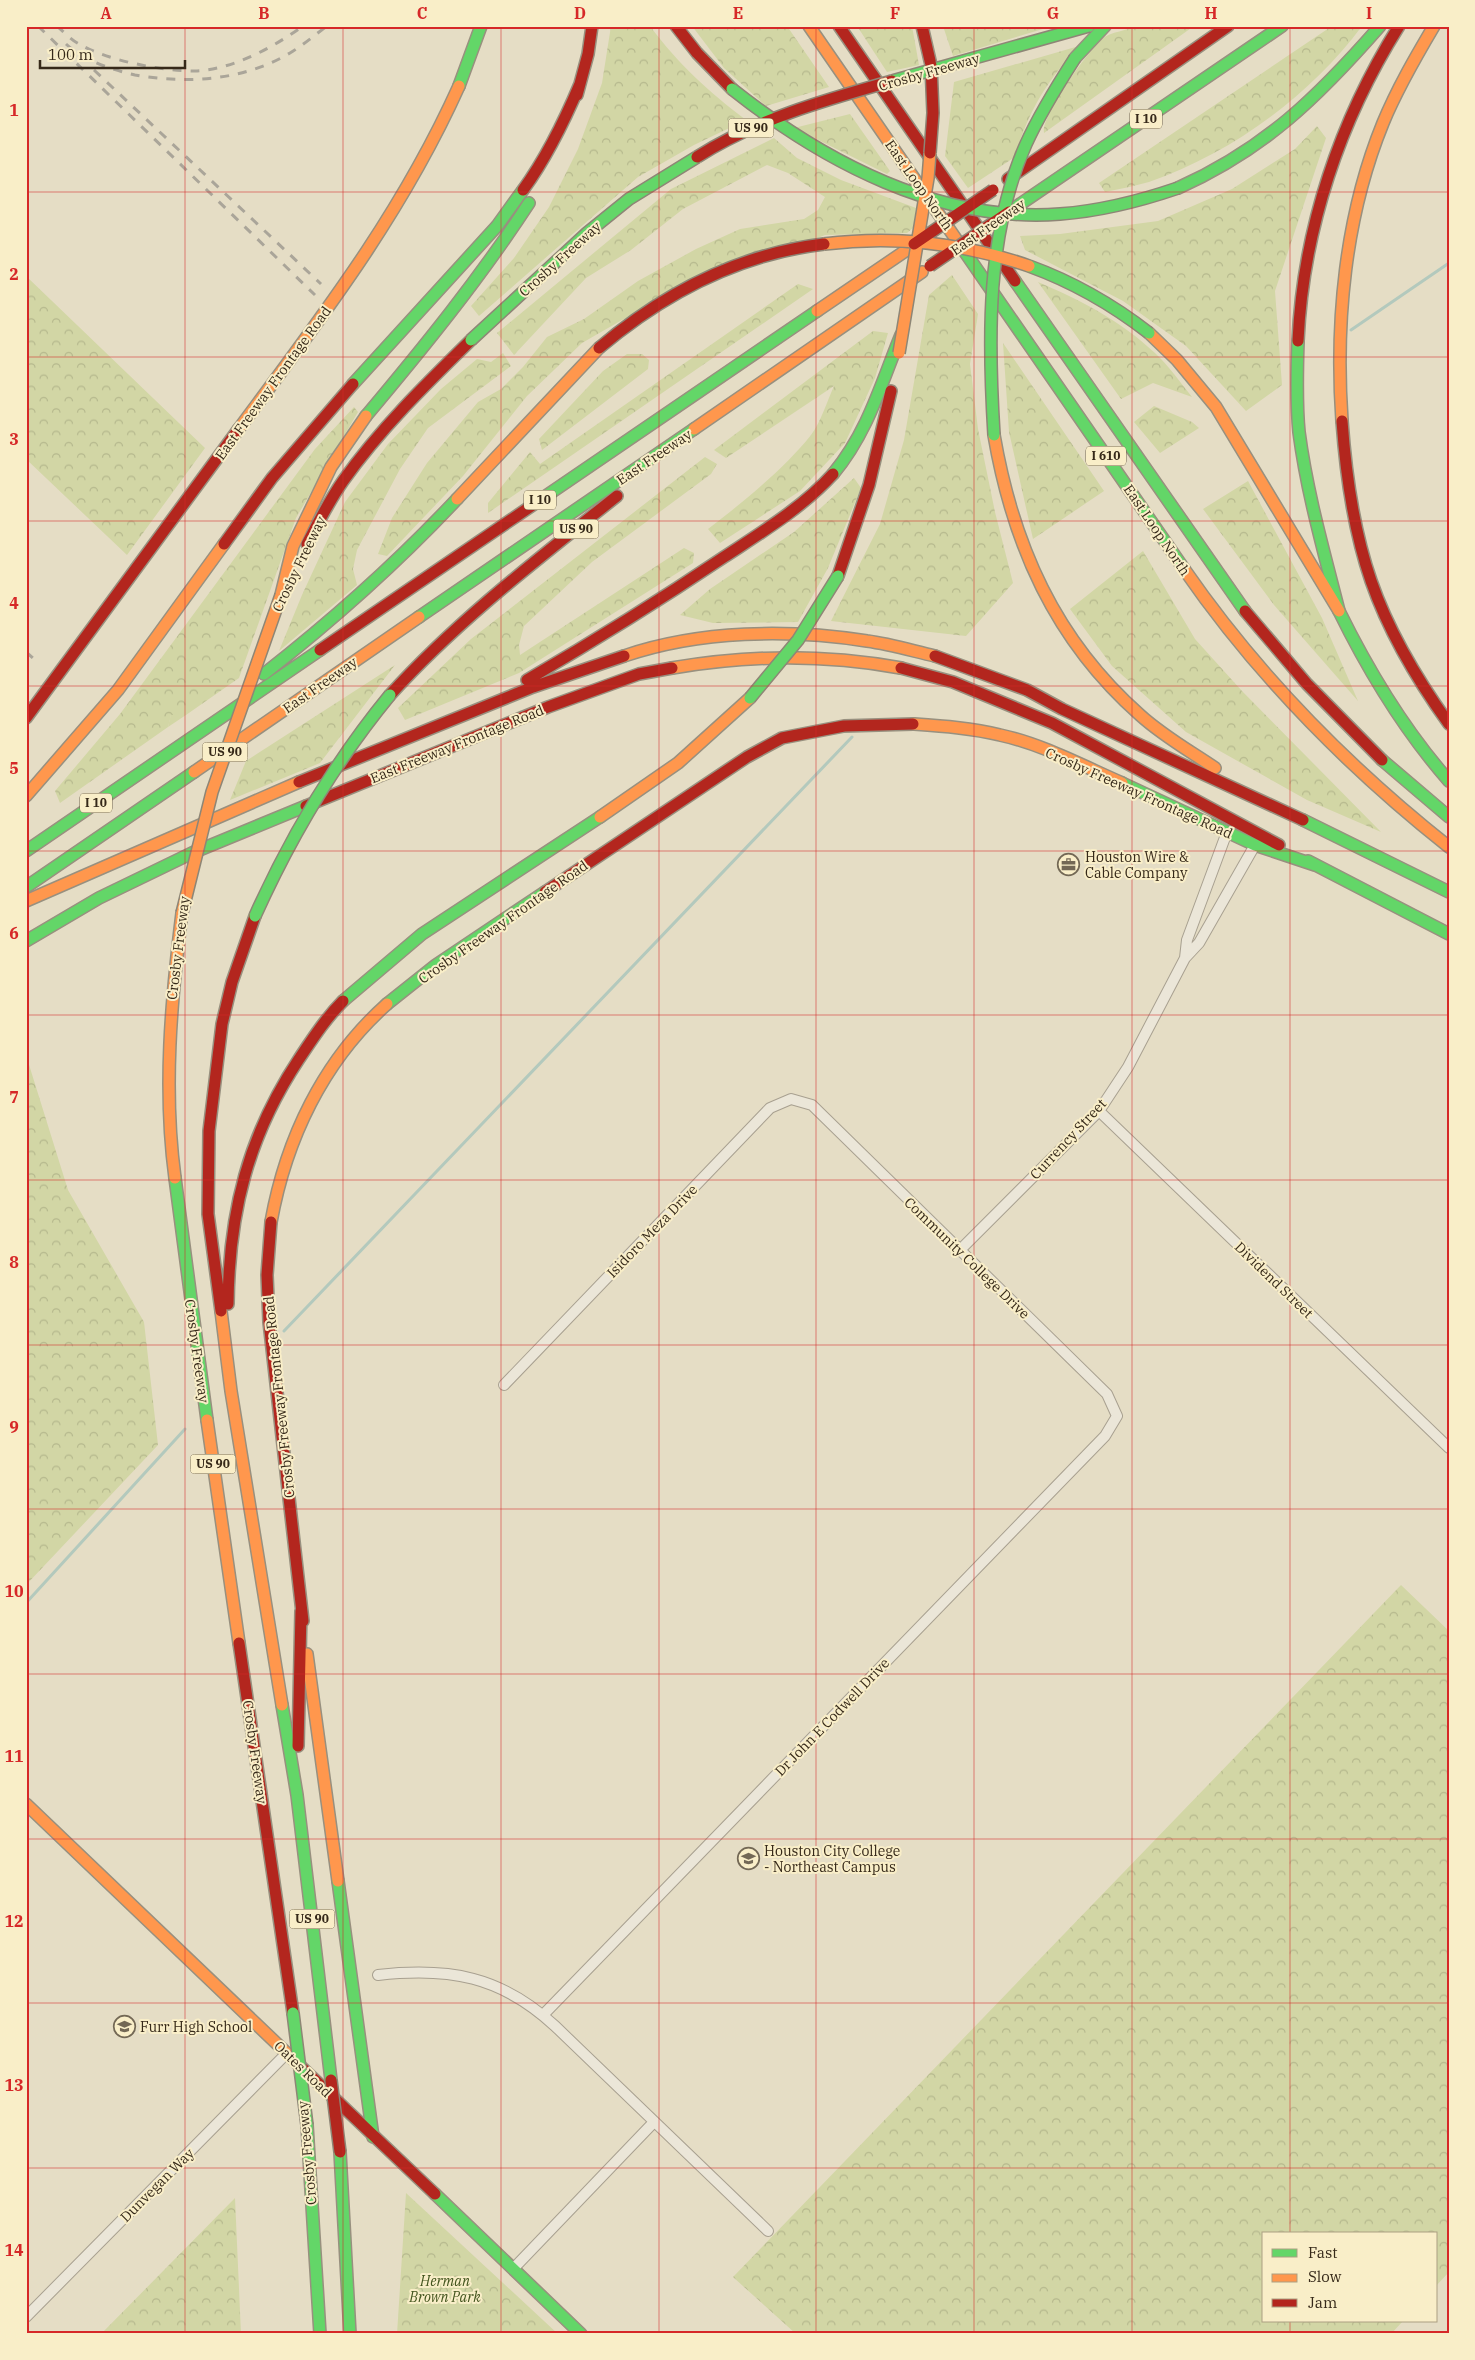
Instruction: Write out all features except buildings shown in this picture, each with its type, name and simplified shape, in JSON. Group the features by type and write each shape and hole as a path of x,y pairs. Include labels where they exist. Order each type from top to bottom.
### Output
{"main road":[{"name":"East Freeway Frontage Road","path":"26,718 284,370 382,232 420,168 448,111 470,62 481,26"},
{"path":"298,549 331,467 360,423 411,363 490,262 524,212 552,161 580,84 592,26"},
{"path":"676,26 697,53 732,89 780,126 840,162 906,190 963,205 1025,215 1074,213 1123,204 1178,188 1229,164 1280,129 1327,86 1380,26"},
{"name":"East Loop North","path":"809,26 1194,585 1253,660 1325,739 1379,791 1449,847"},
{"name":"East Loop North","path":"839,26 1232,595 1293,670 1356,736 1449,817"},
{"path":"231,1391 228,1298 231,1243 241,1180 271,1105 294,1066 323,1024 346,998 414,942 508,875 668,770 713,733 750,698 795,647 838,576 861,519 871,486 930,169 933,114 930,65 922,26"},
{"name":"Crosby Freeway","path":"320,2334 306,2125 293,2013 204,1402 172,1157 169,1096 171,1005 190,865 214,784 298,549 349,473 377,437 420,390 587,233 629,200 714,147 807,105 1088,26"},
{"path":"1105,26 1075,58 1054,86 1031,128 1016,168 998,236 989,351 994,435 1001,482 1014,526 1036,581 1056,617 1099,675 1140,715 1260,799"},
{"name":"East Freeway","path":"26,851 914,245 1228,26"},
{"name":"East Freeway","path":"26,887 1282,26"},
{"path":"1339,611 1306,480 1299,430 1296,384 1300,312 1305,273 1319,207 1342,140 1368,79 1399,26"},
{"path":"1434,26 1407,70 1391,102 1366,171 1346,266 1341,320 1339,376 1340,416 1349,504 1364,565 1374,594 1398,642 1449,724"},
{"path":"26,796 118,690 272,478 367,368 497,226 542,165 563,125 580,84"},
{"path":"167,755 378,580 450,510 599,348 666,299 715,274 760,258 809,245 860,239 906,239 968,247 1017,260 1085,291 1124,314 1149,333 1177,360 1216,407 1339,611 1358,651 1413,739 1449,781"},
{"path":"470,711 672,593 785,517 834,472 858,441 882,392 896,352"},
{"name":"Crosby Freeway","path":"350,2334 340,2152 297,1795 231,1391 208,1214 209,1131 222,1024 232,982 255,916 294,833 326,778 355,736 425,657 474,612 723,409"},
{"path":"26,901 153,844 470,711 620,657 687,640 738,634 781,633 868,641 937,657 1027,690 1062,709 1260,799 1449,892"},
{"name":"East Freeway Frontage Road","path":"26,941 98,898 192,853 548,707 639,674 710,662 759,657 856,660 916,671 978,692 1052,723 1315,865"},
{"name":"Crosby Freeway Frontage Road","path":"373,2136 301,1611 268,1309 270,1230 279,1181 296,1134 325,1077 345,1048 377,1012 449,956 747,757 782,738 844,726 904,723 954,727 1002,735 1058,755 1152,796 1255,845 1315,865"},
{"path":"1315,865 1449,934"},
{"path":"297,1795 301,1611"},
{"name":"Oates Road","path":"26,1804 581,2334"}],"street":[{"name":"Currency Street","path":"1185,958 1187,940 1227,832"},
{"name":"Currency Street","path":"959,1251 1099,1111 1128,1067 1185,958 1199,944 1255,845"},
{"path":"1203,898 1219,906"},
{"name":"Isidoro Meza Drive","path":"504,1385 770,1108 791,1099 812,1105"},
{"name":"Community College Drive","path":"812,1105 1107,1394 1117,1416"},
{"name":"Dividend Street","path":"1099,1111 1449,1448"},
{"name":"Dr John E Codwell Drive","path":"543,2015 1105,1436 1117,1416"},
{"path":"378,1975 407,1972 439,1972 471,1978 497,1986 520,1999 543,2015 768,2231"},
{"name":"Dunvegan Way","path":"26,2317 287,2053"},
{"path":"513,2269 654,2122"}],"green space":[{"path":"611,26 650,26 695,77 746,120 694,145 638,177 479,316 471,306 514,258 549,207 578,149 602,83"},
{"path":"692,26 787,26 829,87 766,106 724,68"},
{"path":"857,26 912,26 919,65 887,72"},
{"path":"943,26 1053,26 953,56"},
{"path":"1138,26 1194,26 1044,133 1045,124 1057,99 1095,46 1102,39 1110,35"},
{"path":"1332,26 1362,26 1318,76 1267,119 1210,155 1180,170 1149,182 1105,192 1099,183"},
{"path":"1079,46 1057,72 1040,97 1026,125 1015,157 968,188 945,156 954,82"},
{"path":"850,114 890,171 887,174 794,128"},
{"path":"1317,126 1326,138 1275,291 1282,385 1246,411 1186,346 1123,301 1025,250 1020,236 1060,234 1158,221 1232,189 1295,149"},
{"path":"774,138 797,158 841,180 916,208 913,228 907,233 825,235 622,320 582,343 527,396 463,476 387,556 378,554 392,518 427,463 478,402 501,389 523,367 547,337 584,319 638,281 696,249 740,229 804,219 818,210 825,197 788,173 767,165 683,209 631,250 586,278 514,355 497,333 671,189"},
{"path":"952,275 978,314 970,364 978,429 995,512 1013,583 966,636 831,621 880,524 904,440 929,295"},
{"path":"26,276 205,448 127,555 26,459"},
{"path":"1038,282 1100,312 1128,331 1160,358 1192,397 1153,383 1121,399"},
{"path":"798,284 813,289 488,513 488,503 530,452 540,464"},
{"path":"873,331 888,333 875,378 845,443 800,491 720,543 708,529 762,485 800,448 818,424 834,386 726,458 714,450"},
{"path":"1003,343 1104,491 1033,539 1009,432"},
{"path":"503,353 511,366 428,428 400,469 357,550 353,569 357,585 279,651 302,595 345,502 388,444 441,389 477,359 491,362"},
{"path":"627,354 642,354 649,360 648,369 542,450 539,439 603,371"},
{"path":"1154,406 1192,422 1199,428 1160,453 1134,422"},
{"path":"354,407 358,412 296,518 239,678 186,715 171,715 168,727 60,803 55,791 120,714 315,449"},
{"path":"705,457 717,464 711,474 592,562 524,626 519,645 520,655 684,548 694,553 693,563 519,673 405,720 398,708 471,639"},
{"path":"854,478 861,488 828,568 798,622 713,623 680,615 710,589 794,532"},
{"path":"1248,481 1322,618 1358,701 1274,605 1203,509"},
{"path":"1143,551 1195,639 1242,691 1381,832 1307,800 1186,732 1112,666 1070,609"},
{"path":"395,665 320,763 230,800 246,761"},
{"path":"171,714 186,715 168,727"},
{"path":"26,1055 68,1190 144,1322 158,1445 26,1585"},
{"path":"1401,1585 1449,1631 1449,2272 1438,2284 1438,2232 1262,2232 1262,2322 1402,2322 1391,2334 796,2334 733,2277"},
{"name":"Herman Brown Park","path":"406,2193 558,2334 397,2334"},
{"path":"235,2198 241,2334 101,2334"}],"waterway":[{"path":"1351,330 1449,263"},
{"path":"284,1331 852,737"},
{"path":"26,1603 185,1429"}],"railway":[{"path":"38,26 315,295"},
{"path":"57,26 71,39 106,56 152,67 182,71 209,70 238,62 279,42 303,26"},
{"path":"66,44 89,60 126,73 155,78 214,78 253,70 272,62 295,50 327,26"},
{"path":"94,70 321,284"},
{"path":"26,652 34,659"}],"traffic: fast":[{"path":"459,86 481,26"},
{"path":"892,81 1089,26"},
{"path":"1075,58 1105,26"},
{"path":"1010,211 1282,26"},
{"path":"1178,188 1238,156 1288,119 1335,76 1380,26"},
{"path":"994,435 991,324 997,250 1003,214 1013,178 1026,144 1055,89 1075,58"},
{"path":"732,89 805,141 844,163 885,182 927,198 971,209 1015,214 1075,213 1120,205 1178,188"},
{"path":"471,340 587,233 629,199 697,157"},
{"path":"353,384 497,226 523,190"},
{"path":"366,416 451,312 529,203"},
{"path":"958,242 1184,569"},
{"path":"1029,266 1061,279 1092,295 1149,333"},
{"path":"1015,281 1245,611"},
{"path":"543,498 817,311"},
{"path":"833,474 856,441 865,424 901,335"},
{"path":"1298,341 1297,409 1302,455 1316,522 1339,611"},
{"path":"419,617 694,429"},
{"path":"264,674 364,590 457,499"},
{"path":"750,698 798,640 838,576"},
{"path":"1339,611 1388,700 1417,742 1449,781"},
{"path":"26,851 320,650"},
{"path":"255,916 283,857 315,801 350,747 390,695"},
{"path":"1382,760 1449,817"},
{"path":"26,887 194,772"},
{"path":"1122,783 1255,845 1315,865"},
{"path":"26,941 99,898 192,853 306,806"},
{"path":"343,1001 422,934 600,817"},
{"path":"1303,820 1449,892"},
{"path":"1308,861 1449,934"},
{"path":"387,1004 436,965 545,892"},
{"path":"175,1178 207,1420"},
{"path":"282,1705 297,1795 331,2080"},
{"path":"338,1881 373,2137"},
{"path":"293,2013 307,2125"},
{"path":"307,2125 320,2334"},
{"path":"340,2152 350,2334"},
{"path":"435,2194 581,2334"}],"traffic: slow":[{"path":"809,26 958,242"},
{"path":"1342,421 1340,346 1342,308 1351,232 1370,158 1388,110 1434,26"},
{"path":"238,430 329,306 385,222 412,178 459,86"},
{"path":"899,353 928,178 930,153"},
{"path":"824,244 877,240 928,243 979,252 1029,266"},
{"path":"817,311 914,245"},
{"path":"694,429 922,272"},
{"path":"1149,333 1177,360 1216,407 1339,611"},
{"path":"457,499 599,348"},
{"path":"281,595 293,546 331,467 366,416"},
{"path":"994,435 1002,476 1026,552 1042,588 1061,622 1084,655 1110,686 1140,715 1167,737 1215,768"},
{"path":"26,796 118,690 224,544"},
{"path":"1184,569 1242,646 1306,718 1375,785 1449,847"},
{"path":"182,913 212,792 281,595"},
{"path":"194,772 419,617"},
{"path":"624,656 653,647 683,641 745,634 837,637 893,646 935,656"},
{"path":"672,668 730,661 786,658 843,660 901,668"},
{"path":"600,817 678,763 750,698"},
{"path":"913,724 968,729 1016,739 1062,756 1122,783"},
{"path":"26,901 299,782"},
{"path":"175,1178 171,1145 169,1079 172,1012 182,913"},
{"path":"271,1222 286,1161 311,1103 326,1076 344,1050 364,1026 387,1004"},
{"path":"221,1311 231,1391 282,1705"},
{"path":"207,1420 239,1643"},
{"path":"307,1654 338,1881"},
{"path":"26,1804 296,2062"}],"traffic: jam":[{"path":"577,95 588,54 592,26"},
{"path":"676,26 697,53 732,89"},
{"path":"839,26 1015,281"},
{"path":"922,26 931,65"},
{"path":"1008,179 1228,26"},
{"path":"1298,341 1301,299 1308,258 1328,177 1342,137 1359,99 1399,26"},
{"path":"930,153 933,113 931,65"},
{"path":"697,157 767,121 817,103 892,81"},
{"path":"523,190 540,165 554,139 580,84"},
{"path":"914,244 993,190"},
{"path":"930,266 1009,212"},
{"path":"599,348 650,310 704,279 762,257 824,244"},
{"path":"307,544 333,496 372,443 437,373 471,340"},
{"path":"224,544 272,478 353,384"},
{"path":"838,576 869,485 891,391"},
{"path":"1342,421 1352,507 1360,545 1371,581 1402,651 1449,724"},
{"path":"26,718 238,430"},
{"path":"527,680 651,605 767,529 795,509 833,474"},
{"path":"390,695 443,641 499,591 617,496"},
{"path":"320,650 543,498"},
{"path":"1245,611 1307,684 1382,760"},
{"path":"299,782 533,687 624,656"},
{"path":"935,656 1027,690 1062,709 1303,820"},
{"path":"306,806 548,707 639,674 672,668"},
{"path":"901,668 953,682 1052,723 1279,845"},
{"path":"545,892 747,757 782,738 844,726 913,724"},
{"path":"221,1311 208,1214 209,1131 222,1024 232,982 255,916"},
{"path":"228,1304 229,1270 237,1206 254,1146 281,1088 315,1036 343,1001"},
{"path":"271,1222 267,1275 269,1322 303,1621"},
{"path":"298,1746 301,1611"},
{"path":"239,1643 293,2013"},
{"path":"296,2062 435,2194"},
{"path":"331,2080 340,2152"}],"place":[{"name":"Houston Wire & Cable Company","path":"1069,865"},
{"name":"Houston City College - Northeast Campus","path":"748,1859"},
{"name":"Furr High School","path":"124,2027"}]}
